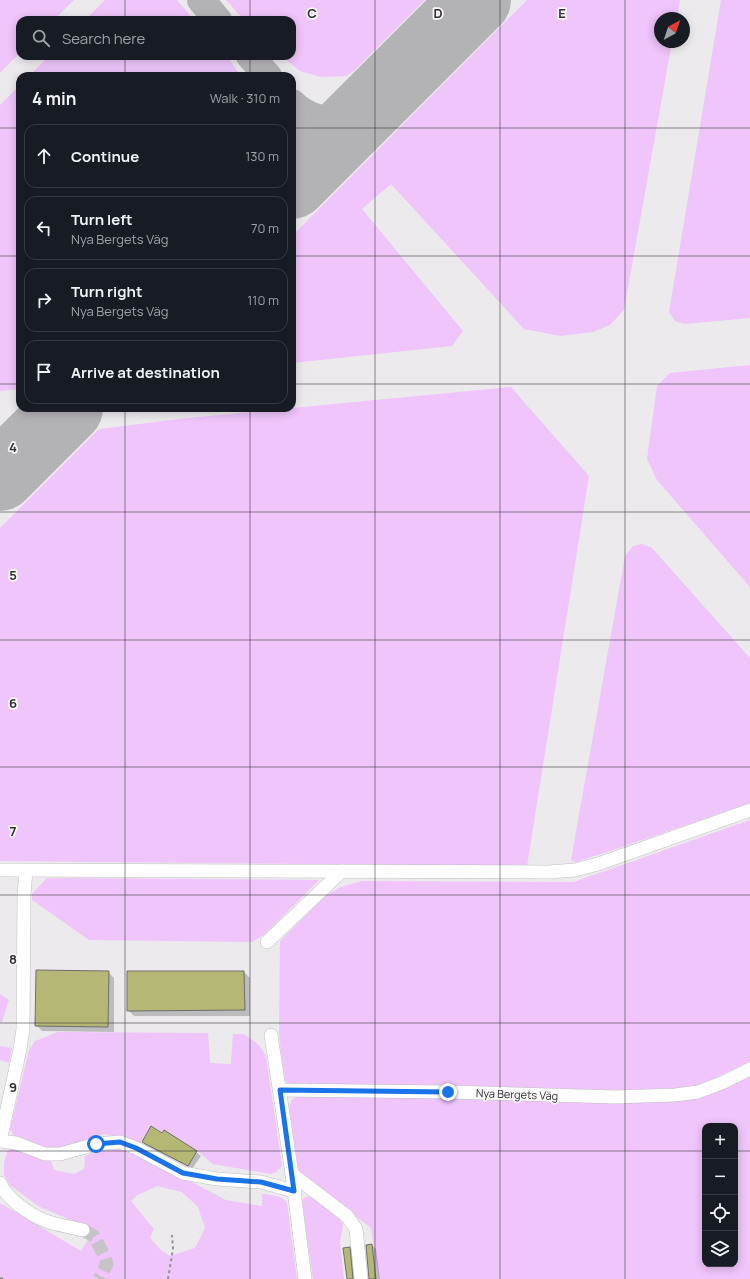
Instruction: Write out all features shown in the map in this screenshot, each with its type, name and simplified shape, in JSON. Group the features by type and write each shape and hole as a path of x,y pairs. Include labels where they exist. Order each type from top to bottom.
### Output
{"lane":[{"path":"0,870 548,872 575,870 598,864 750,810"},
{"path":"26,871 24,895 23,1029 0,1141 16,1143 45,1154 60,1154 96,1144 120,1142 136,1148 183,1173 217,1179 261,1182 294,1191"},
{"path":"268,942 342,871"},
{"path":"271,1035 292,1174 305,1279"},
{"name":"Nya Bergets Väg","path":"280,1090 448,1092 616,1097 675,1095 698,1092 750,1070"},
{"path":"292,1174 347,1216 356,1229 361,1279"},
{"path":"0,1183 3,1189 14,1201 46,1221 83,1230"}],"path":[{"path":"168,1279 173,1249 172,1235"},
{"path":"0,1278 6,1279"}],"shaded area":[{"path":"0,0 74,0 58,16 16,16 16,57 0,73"},
{"path":"105,0 177,0 191,16 89,16"},
{"path":"226,0 425,0 354,71 346,76 321,77 300,71 286,60 296,60 296,16 240,16"},
{"path":"527,0 680,0 678,12 654,12 654,48 671,48 624,310 610,325 593,332 560,336 524,329 391,184 362,209 463,331 452,346 296,363 296,232"},
{"path":"721,0 750,0 750,318 685,324 675,321 669,312"},
{"path":"45,60 229,60 238,72 33,72"},
{"path":"16,89 16,389 0,391 0,105"},
{"path":"750,365 750,587 657,480 647,459 657,386 670,373"},
{"path":"511,387 589,476 527,866 0,861 0,528 99,429 251,412 296,412 296,408"},
{"path":"642,544 652,548 750,658 750,803 576,862 571,860 625,556 633,546"},
{"path":"750,820 750,1061 694,1088 658,1092 298,1085 287,1083 285,1079 279,1037 280,941 325,896 341,887 362,881 574,882"},
{"path":"47,878 319,880 265,934 252,942 89,940 32,900 32,894"},
{"path":"0,994 9,1000 2,1022 0,1022"},
{"path":"58,1032 208,1033 210,1063 231,1064 233,1034 244,1034 259,1045 266,1056 282,1166 276,1172 271,1174 213,1164 197,1151 152,1126 139,1145 120,1137 104,1134 77,1145 51,1149 15,1138 10,1129 29,1050 35,1041"},
{"path":"0,1046 12,1048 9,1063 0,1060"},
{"path":"750,1074 750,1279 379,1279 371,1228 299,1173 289,1109 291,1101 297,1096 681,1100"},
{"path":"110,1146 127,1148 226,1200 262,1206 262,1194 282,1198 287,1203 297,1279 0,1279 0,1203 81,1251 89,1238 91,1229 38,1206 10,1185 4,1175 4,1163 7,1152 11,1148 16,1149 41,1160 51,1161 54,1170 74,1174 84,1169 85,1156","holes":["157,1186 182,1192 198,1207 205,1228 195,1248 170,1256 162,1251 150,1238 154,1229 131,1201 138,1195"]},
{"path":"311,1196 340,1218 343,1225 340,1242 344,1279 313,1279 302,1201 304,1198"}],"building":[{"path":"36,970 109,971 108,1027 35,1026"},
{"path":"127,971 244,971 245,1010 127,1011"},
{"path":"151,1126 162,1133 164,1130 197,1151 188,1166 142,1142"},
{"path":"372,1244 376,1279 369,1279 366,1245"},
{"path":"350,1247 353,1279 347,1279 343,1248"}],"taxiway":[{"path":"201,0 215,16"},
{"path":"296,106 305,113 320,119 336,120 352,117 361,112 436,40"},
{"path":"254,60 264,72"},
{"path":"296,112 301,124 306,144 306,154 303,164 296,177"}],"runway":[{"path":"296,180 476,0"},
{"path":"0,476 64,412"}],"tunnel":[{"path":"83,1230 94,1236 107,1264 99,1279"}],"route":[{"path":"96,1144 120,1142 136,1148 183,1173 217,1179 261,1182 294,1191 280,1090 448,1092"}]}
